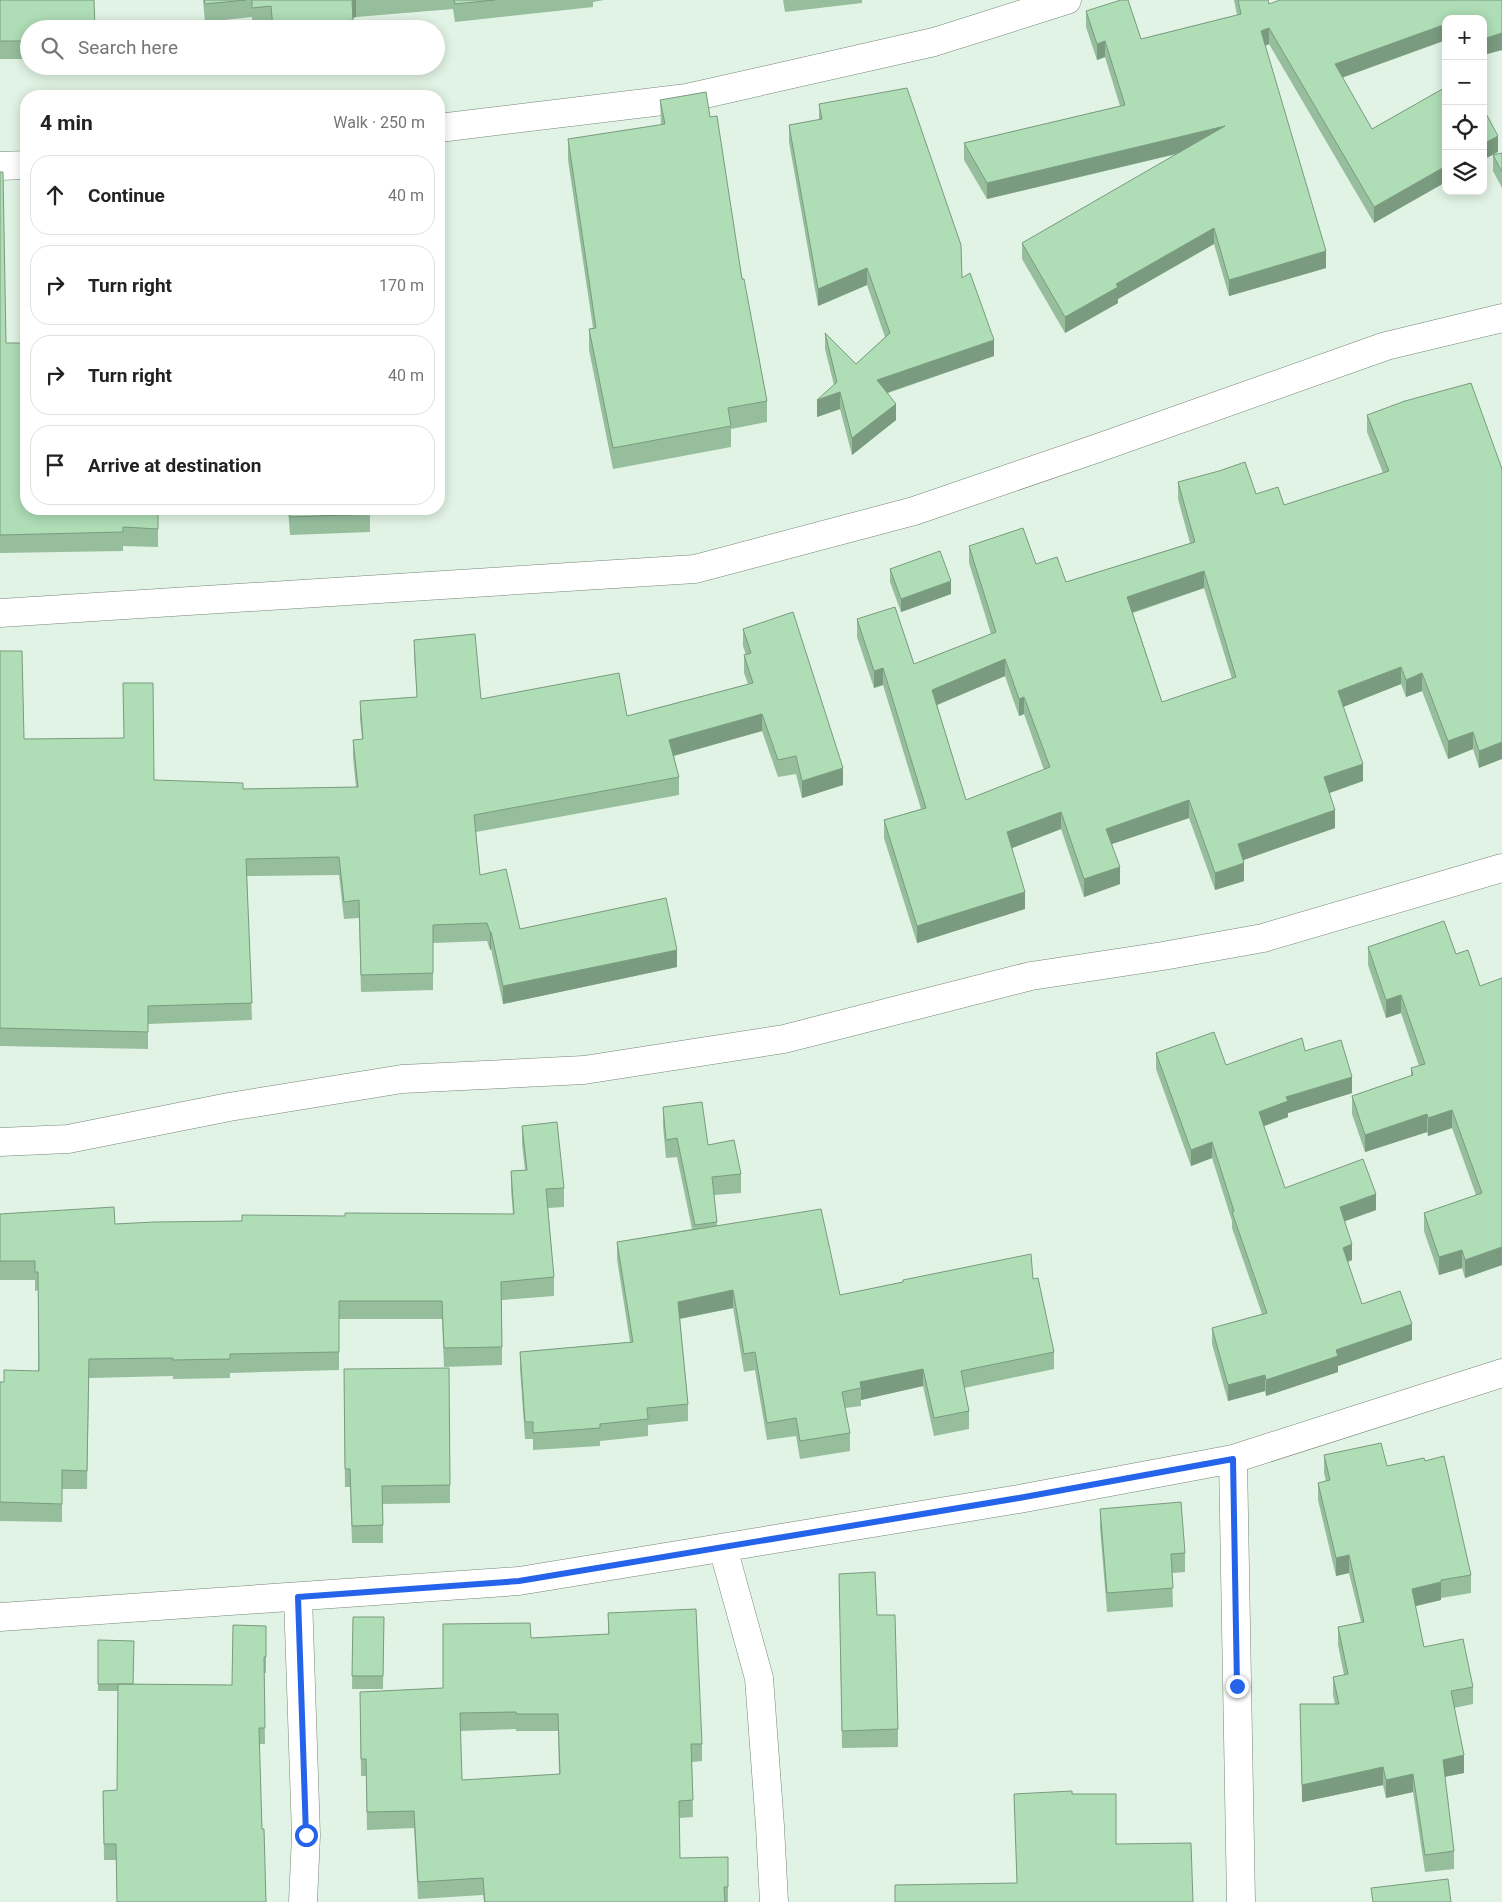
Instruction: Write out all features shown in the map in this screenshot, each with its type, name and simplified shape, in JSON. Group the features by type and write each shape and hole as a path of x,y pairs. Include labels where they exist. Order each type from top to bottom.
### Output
{"street":[{"path":"445,127 687,98 934,42 1067,0"},
{"path":"0,166 20,165"},
{"path":"0,613 694,569 914,511 1386,346 1502,318"},
{"path":"0,1142 68,1139 229,1107 402,1079 584,1070 784,1039 1031,976 1163,956 1263,938 1502,868"},
{"path":"0,1617 519,1581 723,1548 1019,1498 1233,1459 1502,1373"},
{"path":"1233,1459 1241,1902"},
{"path":"723,1548 759,1678 774,1902"},
{"path":"298,1597 306,1835 303,1902"}],"building":[{"path":"0,0 94,0 95,20 20,20 20,41 0,41"},
{"path":"204,0 246,0 205,4"},
{"path":"252,0 354,0 352,1 353,20 272,20 271,6 252,8"},
{"path":"454,0 495,0 455,4"},
{"path":"1121,0 1128,0 1141,39 1241,14 1238,0 1268,0 1269,4 1280,0 1502,0 1502,33 1487,38 1487,15 1442,15 1442,25 1335,64 1372,129 1442,89 1442,168 1374,207 1269,28 1261,31 1326,251 1229,280 1214,228 1116,284 1118,287 1065,317 1022,243 1225,126 987,183 964,143 1125,105 1105,41 1097,44 1086,11"},
{"path":"907,88 961,245 962,278 970,273 994,340 877,380 896,404 852,438 840,392 817,400 837,382 825,333 856,364 890,333 867,268 818,289 789,125 822,119 819,104"},
{"path":"706,92 710,117 717,116 742,279 744,279 767,401 728,408 731,426 613,448 589,329 596,328 568,139 665,124 660,100"},
{"path":"1487,115 1498,136 1487,142"},
{"path":"1502,153 1502,172 1493,155"},
{"path":"0,172 3,172 6,343 20,343 20,515 158,515 158,529 123,527 123,532 0,535"},
{"path":"1471,383 1502,469 1502,742 1479,751 1473,732 1448,741 1422,673 1406,680 1401,667 1338,691 1363,764 1324,777 1335,810 1238,844 1244,863 1215,873 1189,800 1106,829 1120,867 1084,879 1061,812 1007,832 1025,892 917,926 884,820 926,808 883,668 874,671 857,619 895,607 914,664 996,632 969,546 1023,528 1036,564 1057,557 1066,582 1195,542 1178,482 1245,462 1256,494 1278,487 1284,505 1389,471 1367,415 1405,401","holes":["1204,571 1236,677 1162,702 1127,597","1005,659 1019,699 1024,697 1050,767 966,800 932,690"]},
{"path":"290,515 343,515 290,517"},
{"path":"940,551 951,581 901,599 890,569"},
{"path":"793,612 843,768 802,781 796,756 778,760 762,714 669,740 679,777 474,815 480,875 506,869 520,929 666,898 677,950 503,986 491,932 487,923 433,925 433,973 361,975 359,900 344,902 339,857 246,859 252,1003 148,1006 148,1032 0,1028 0,651 22,651 24,739 124,738 123,683 153,683 154,780 243,783 243,789 358,787 353,740 363,739 360,701 417,697 414,640 475,634 481,699 619,673 627,716 753,683 744,655 751,653 743,629"},
{"path":"1444,921 1456,954 1468,950 1480,986 1502,978 1502,1247 1465,1260 1462,1250 1439,1257 1424,1213 1482,1193 1452,1110 1428,1118 1427,1114 1365,1135 1352,1096 1413,1075 1411,1068 1425,1064 1401,995 1386,1000 1368,947"},
{"path":"1214,1032 1226,1065 1302,1038 1305,1051 1341,1040 1352,1077 1286,1097 1288,1101 1259,1112 1285,1188 1363,1159 1376,1194 1340,1207 1352,1244 1343,1248 1362,1304 1400,1291 1412,1324 1336,1350 1338,1356 1266,1380 1265,1375 1228,1385 1212,1328 1267,1313 1232,1212 1234,1211 1212,1142 1191,1150 1156,1053"},
{"path":"702,1102 708,1145 734,1140 741,1174 712,1177 717,1222 695,1225 677,1138 666,1140 663,1107"},
{"path":"557,1122 564,1188 546,1189 554,1277 501,1282 502,1347 444,1348 442,1301 339,1301 339,1352 230,1354 230,1359 89,1359 87,1471 62,1470 62,1504 0,1502 0,1382 4,1382 4,1370 39,1371 38,1272 35,1272 35,1261 0,1261 0,1214 114,1207 115,1224 242,1221 242,1215 345,1216 345,1213 514,1214 511,1171 527,1170 522,1126"},
{"path":"821,1209 840,1295 1031,1254 1033,1279 1038,1278 1054,1352 961,1371 969,1411 934,1418 923,1369 860,1382 861,1388 842,1392 850,1433 800,1441 796,1418 767,1423 755,1352 744,1354 733,1290 678,1302 688,1404 647,1408 648,1419 600,1424 600,1428 533,1433 533,1422 525,1422 520,1352 633,1342 617,1242"},
{"path":"449,1368 450,1485 382,1486 383,1525 352,1526 350,1469 345,1469 344,1369"},
{"path":"1381,1443 1387,1466 1424,1458 1425,1461 1444,1456 1471,1575 1441,1580 1441,1582 1412,1589 1424,1647 1463,1639 1473,1687 1451,1691 1464,1755 1443,1760 1454,1851 1425,1855 1413,1774 1386,1780 1383,1767 1302,1785 1300,1704 1339,1704 1333,1677 1348,1674 1338,1627 1364,1622 1349,1555 1336,1558 1318,1483 1330,1480 1324,1455"},
{"path":"1181,1502 1185,1553 1171,1554 1173,1588 1107,1593 1100,1509"},
{"path":"875,1572 877,1615 895,1615 898,1729 842,1731 839,1574"},
{"path":"696,1609 702,1744 691,1744 693,1800 679,1801 680,1858 728,1857 728,1887 724,1887 725,1902 485,1902 483,1878 418,1882 414,1811 367,1812 366,1759 361,1759 360,1692 443,1688 443,1624 530,1623 531,1638 609,1634 608,1613","holes":["516,1712 516,1714 558,1714 560,1774 462,1780 460,1713"]},
{"path":"353,1617 384,1617 383,1676 352,1676"},
{"path":"233,1625 266,1626 266,1657 264,1657 265,1728 259,1728 266,1902 117,1902 116,1844 104,1844 103,1791 117,1790 118,1684 232,1685"},
{"path":"98,1640 134,1641 133,1684 98,1684"},
{"path":"1072,1791 1072,1794 1116,1794 1116,1844 1191,1843 1193,1902 895,1902 895,1885 1017,1883 1014,1794"},
{"path":"1448,1879 1451,1902 1373,1902 1371,1888"}],"route":[{"path":"306,1835 298,1597 519,1581 1019,1498 1233,1459 1237,1686"}]}
